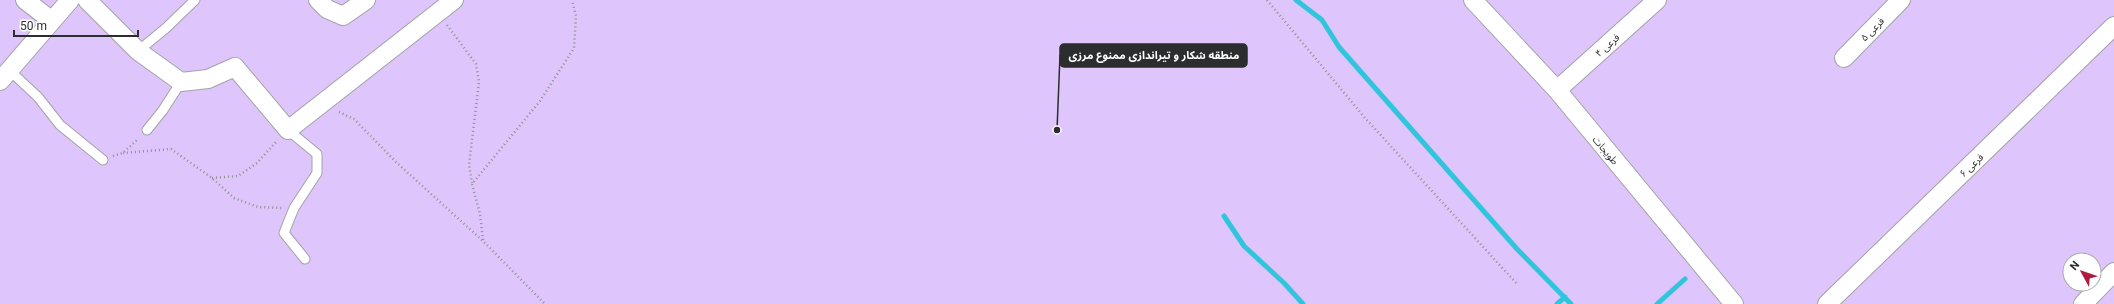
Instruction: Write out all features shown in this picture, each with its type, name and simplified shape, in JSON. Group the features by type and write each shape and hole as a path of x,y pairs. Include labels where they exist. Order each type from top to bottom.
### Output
{"street":[{"path":"25,0 52,21"},
{"path":"4,75 70,0"},
{"path":"87,0 138,51 181,82 208,79 234,67 288,130 454,0"},
{"path":"318,0 327,9 343,16 366,0"},
{"name":"طویجات","path":"1473,0 1557,90 1734,304"},
{"name":"فرعی ۴","path":"1557,90 1657,0"},
{"name":"فرعی ۵","path":"1844,58 1900,0"},
{"name":"فرعی ۶","path":"1827,304 2114,26"},
{"path":"2083,304 2114,272"}],"lane":[{"path":"138,51 166,28 195,0"},
{"path":"4,75 38,97 60,125 103,160"},
{"path":"147,130 163,110 181,82"},
{"path":"288,130 317,154 317,173 294,208 284,233 305,259"}],"path":[{"path":"472,184 540,101 574,48 576,16 572,0"},
{"path":"1267,0 1365,118 1518,285"},
{"path":"438,13 476,64 479,82 469,165 472,184 480,214 483,240"},
{"path":"310,114 341,112 354,119 396,162 483,240 545,304"},
{"path":"123,153 147,130"},
{"path":"212,178 238,176 257,163 288,130"},
{"path":"103,160 123,153 171,149 212,178 234,198 258,208 294,208"}],"shaded area":[{"path":"0,0 2114,0 2114,304 0,304"}],"waterway":[{"path":"1296,0 1322,20 1339,47 1517,249 1571,304"},
{"path":"1224,216 1244,246 1284,283 1303,304"},
{"path":"1657,304 1685,279"},
{"path":"1557,304 1565,297"}],"place":[{"name":"منطقه شکار و تیراندازی ممنوع مرزی","path":"1057,130"}]}
